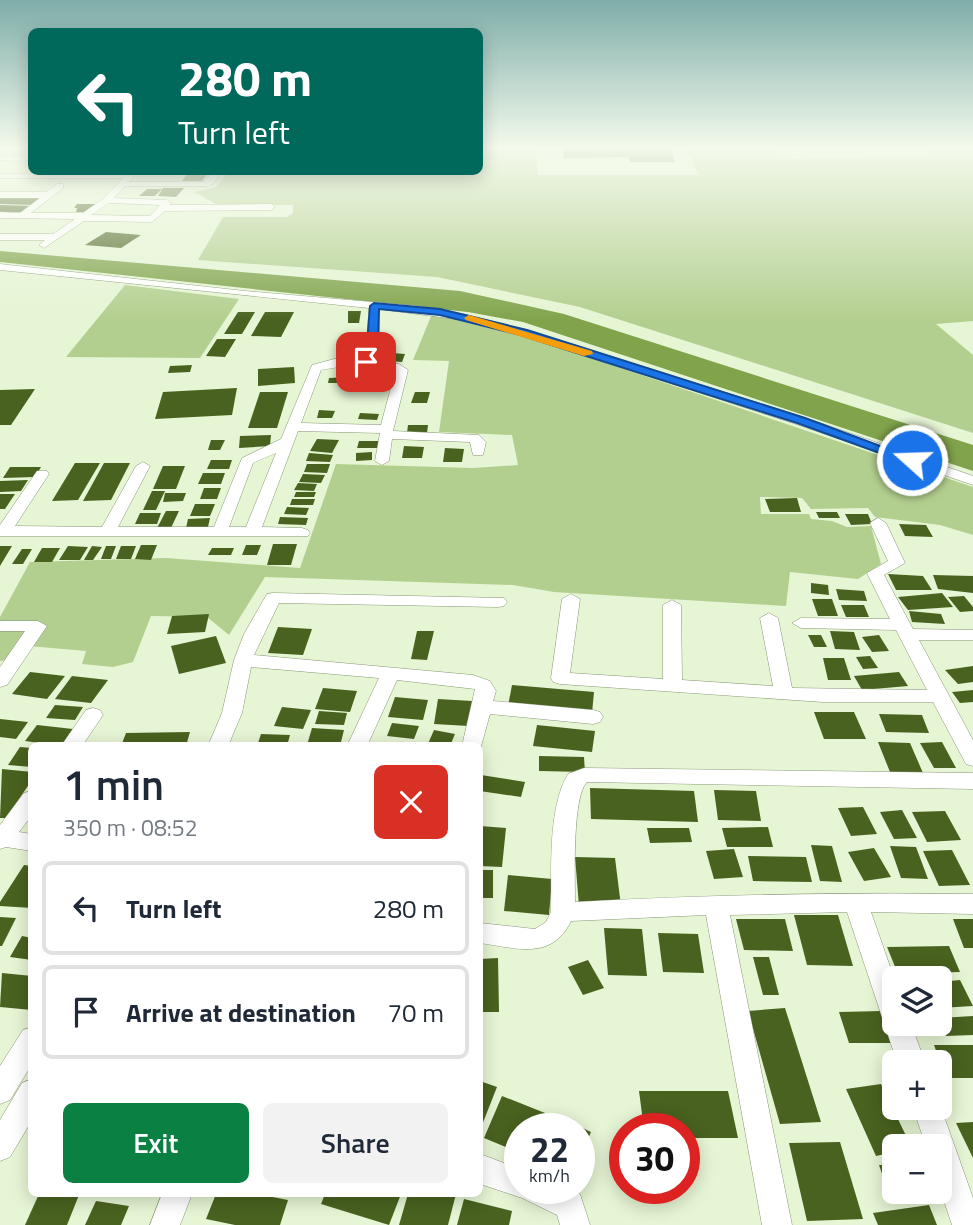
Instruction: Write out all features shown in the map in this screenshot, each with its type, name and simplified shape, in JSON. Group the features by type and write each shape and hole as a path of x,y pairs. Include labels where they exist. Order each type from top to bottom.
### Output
{"street":[{"path":"22,215 34,206"},
{"path":"44,245 99,206"},
{"path":"0,215 152,219 165,208 271,208"},
{"path":"0,237 55,237"},
{"path":"0,267 440,312 523,332 801,421 973,481"},
{"path":"366,362 373,344 374,306"},
{"path":"252,532 316,368 327,364 366,362 388,364 402,370 382,461"},
{"path":"294,428 474,439 479,442 478,452"},
{"path":"220,531 247,461 287,442"},
{"path":"108,530 143,466"},
{"path":"2,531 42,474"},
{"path":"878,523 897,563 875,573 973,759"},
{"path":"2,531 302,533"},
{"path":"220,742 232,713 243,660 253,634 273,598 498,601"},
{"path":"571,599 560,678 783,694 940,696"},
{"path":"672,605 673,686"},
{"path":"769,618 783,694"},
{"path":"801,623 973,635"},
{"path":"0,626 38,626 0,681"},
{"path":"243,660 473,681 483,685 486,691 473,742"},
{"path":"358,742 390,674"},
{"path":"484,707 593,717"},
{"path":"74,742 93,715"},
{"path":"483,933 520,939 546,937 555,929 563,912 564,839 570,791 575,779 584,775 973,781"},
{"path":"1,839 28,804"},
{"path":"1,839 28,842"},
{"path":"563,912 716,904 855,901 973,904"},
{"path":"855,901 882,979"},
{"path":"716,904 777,1225"},
{"path":"0,1091 28,1046"},
{"path":"0,1147 28,1099"},
{"path":"931,1120 967,1225"},
{"path":"483,1170 504,1178"},
{"path":"165,1225 176,1197"},
{"path":"567,1204 575,1225"}],"shaded area":[{"path":"293,206 973,206 973,321 936,324 973,355 973,433 580,307 437,277 198,260 223,217 287,217 293,213"},
{"path":"0,251 460,291 564,314 973,445 973,471 523,322 468,312 0,262"},
{"path":"125,285 239,299 200,358 66,357"},
{"path":"432,314 544,342 973,487 973,535 940,525 875,517 868,508 811,509 802,498 760,497 761,514 809,514 811,519 832,521 847,527 871,526 881,564 858,579 790,572 786,606 554,592 513,585 265,577 229,635 207,617 151,616 133,662 113,667 82,664 86,651 29,646 18,659 0,661 0,617 30,562 166,558 300,568 336,464 473,468 518,465 512,435 439,432 449,361 413,360"}],"building":[{"path":"0,206 33,206 26,212 0,212"},
{"path":"93,206 84,212 76,212 77,208 74,208"},
{"path":"106,232 141,235 121,248 85,245"},
{"path":"348,311 361,311 359,323 348,323"},
{"path":"238,312 255,312 242,334 224,334"},
{"path":"265,312 294,312 281,337 251,336"},
{"path":"217,339 236,339 225,357 206,356"},
{"path":"391,353 405,354 402,362 388,361"},
{"path":"192,365 190,372 168,373 170,366"},
{"path":"294,367 295,383 258,386 258,369"},
{"path":"372,372 389,372 386,380 369,380"},
{"path":"351,377 350,383 328,383 329,378"},
{"path":"237,388 232,415 155,419 163,392"},
{"path":"35,389 11,425 0,425 0,390"},
{"path":"260,392 288,392 277,428 248,428"},
{"path":"415,392 430,392 427,403 411,403"},
{"path":"319,410 335,411 332,418 317,418"},
{"path":"360,413 379,414 377,420 358,419"},
{"path":"408,425 428,425 427,433 407,433"},
{"path":"271,435 270,446 239,448 240,436"},
{"path":"317,439 339,440 332,453 310,451"},
{"path":"211,440 225,440 220,450 208,450"},
{"path":"359,441 381,441 380,448 357,448"},
{"path":"404,446 424,447 422,458 402,458"},
{"path":"445,448 464,449 462,462 443,462"},
{"path":"372,452 372,460 356,461 356,453"},
{"path":"309,453 333,455 330,462 306,461"},
{"path":"211,460 232,460 229,469 207,469"},
{"path":"75,463 100,463 78,500 52,501"},
{"path":"104,463 130,463 111,500 83,501"},
{"path":"307,464 330,464 327,473 304,472"},
{"path":"163,466 185,466 176,489 153,489"},
{"path":"10,467 41,467 35,477 3,478"},
{"path":"203,473 225,473 221,484 198,484"},
{"path":"303,474 325,475 321,483 299,482"},
{"path":"28,480 21,491 0,492 0,481"},
{"path":"298,483 317,484 314,491 294,490"},
{"path":"204,488 221,488 217,499 200,499"},
{"path":"152,491 165,491 156,510 143,510"},
{"path":"296,492 316,492 314,497 294,497"},
{"path":"165,493 186,493 183,501 163,502"},
{"path":"0,494 15,494 5,509 0,509"},
{"path":"797,498 801,512 770,512 765,499"},
{"path":"292,499 315,499 313,505 290,505"},
{"path":"195,504 215,504 210,516 190,516"},
{"path":"287,507 309,508 306,515 284,514"},
{"path":"166,511 179,511 170,530 156,530"},
{"path":"816,512 837,512 840,518 819,518"},
{"path":"140,513 161,513 157,524 135,524"},
{"path":"845,514 868,514 872,524 851,525"},
{"path":"280,517 308,518 306,525 278,524"},
{"path":"210,518 208,527 186,528 188,519"},
{"path":"899,524 926,525 933,537 905,536"},
{"path":"273,544 297,544 291,565 267,565"},
{"path":"141,545 157,545 151,560 135,559"},
{"path":"246,545 261,545 257,555 242,555"},
{"path":"0,546 12,546 0,566"},
{"path":"68,546 88,547 80,560 59,560"},
{"path":"92,546 102,547 93,560 84,560"},
{"path":"106,546 116,546 111,559 101,559"},
{"path":"121,546 136,546 131,559 116,559"},
{"path":"42,548 60,548 52,562 34,562"},
{"path":"212,548 234,548 231,555 208,555"},
{"path":"22,549 32,549 23,564 12,564"},
{"path":"888,574 923,576 932,590 896,590"},
{"path":"933,575 973,576 973,593 938,589"},
{"path":"811,583 828,585 829,595 811,593"},
{"path":"836,589 864,591 867,601 839,600"},
{"path":"942,593 953,607 908,610 898,597"},
{"path":"964,596 973,611 960,612 948,597"},
{"path":"812,599 832,599 838,616 818,616"},
{"path":"841,605 864,605 869,617 846,617"},
{"path":"909,611 941,614 945,624 912,622"},
{"path":"209,614 205,632 167,634 172,616"},
{"path":"278,627 312,629 303,655 268,653"},
{"path":"417,631 434,631 427,660 411,659"},
{"path":"830,631 854,632 860,650 835,649"},
{"path":"808,635 821,635 827,647 814,647"},
{"path":"879,635 889,651 872,652 862,637"},
{"path":"216,636 226,663 179,674 171,646"},
{"path":"870,656 878,668 863,669 856,657"},
{"path":"823,658 844,658 851,680 828,680"},
{"path":"973,666 973,682 958,684 945,670"},
{"path":"30,672 65,676 47,699 12,694"},
{"path":"899,672 908,686 862,690 854,676"},
{"path":"72,676 108,680 91,703 55,699"},
{"path":"512,685 594,692 592,713 508,706"},
{"path":"323,688 357,691 350,712 315,709"},
{"path":"973,690 973,702 960,703 952,692"},
{"path":"395,697 428,700 423,720 388,717"},
{"path":"438,699 472,701 469,726 434,724"},
{"path":"55,705 83,707 75,720 46,718"},
{"path":"282,707 311,710 303,729 274,726"},
{"path":"319,711 347,713 344,725 315,724"},
{"path":"814,712 854,712 866,739 824,739"},
{"path":"879,714 922,715 929,733 886,732"},
{"path":"0,719 28,722 16,739 0,737"},
{"path":"392,723 419,726 414,739 387,736"},
{"path":"37,725 73,729 65,742 25,741"},
{"path":"537,725 595,731 592,752 533,746"},
{"path":"312,728 344,730 341,742 308,742"},
{"path":"434,730 455,734 452,742 429,742"},
{"path":"190,732 187,742 123,742 126,733"},
{"path":"261,734 290,735 288,742 258,742"},
{"path":"878,742 910,743 923,773 890,772"},
{"path":"942,742 956,768 934,768 920,743"},
{"path":"20,747 28,748 28,767 8,765"},
{"path":"539,756 584,757 585,772 539,771"},
{"path":"2,769 28,772 28,786 6,818 0,818"},
{"path":"483,775 525,782 521,797 483,791"},
{"path":"590,788 694,791 698,822 591,819"},
{"path":"714,790 756,791 761,821 718,820"},
{"path":"863,807 877,834 851,836 838,808"},
{"path":"902,810 917,838 894,839 880,812"},
{"path":"945,811 961,840 927,842 912,812"},
{"path":"483,826 506,828 502,867 483,866"},
{"path":"768,827 773,847 727,847 722,828"},
{"path":"647,828 689,828 692,842 650,843"},
{"path":"811,845 832,846 842,882 820,881"},
{"path":"890,846 916,847 928,879 901,878"},
{"path":"874,848 891,877 864,881 848,852"},
{"path":"734,849 743,877 714,879 706,851"},
{"path":"952,850 970,885 939,886 923,851"},
{"path":"748,856 806,857 812,882 753,881"},
{"path":"575,857 615,858 621,906 579,906"},
{"path":"24,865 28,866 28,908 0,906"},
{"path":"483,870 493,870 493,898 483,898"},
{"path":"508,875 552,879 549,915 504,911"},
{"path":"794,915 838,915 853,966 807,965"},
{"path":"0,917 16,918 2,946 0,946"},
{"path":"736,919 785,919 793,951 744,950"},
{"path":"953,919 973,919 973,948 964,948"},
{"path":"604,928 642,929 647,976 608,975"},
{"path":"658,933 698,934 704,973 663,972"},
{"path":"22,936 28,937 28,959 10,957"},
{"path":"949,946 960,972 952,972 952,966 895,966 887,947"},
{"path":"753,957 769,957 779,995 763,995"},
{"path":"498,958 499,1012 483,1012 483,959"},
{"path":"588,960 604,988 583,995 568,967"},
{"path":"2,973 28,976 28,1010 0,1007"},
{"path":"960,980 973,1006 952,1007 952,981"},
{"path":"785,1008 821,1122 780,1124 748,1011"},
{"path":"882,1011 882,1036 891,1036 893,1043 849,1043 839,1012"},
{"path":"973,1016 973,1035 952,1036 952,1017"},
{"path":"934,1045 973,1045 973,1078 952,1078 952,1050 936,1050"},
{"path":"483,1082 497,1087 483,1122"},
{"path":"881,1084 882,1120 898,1120 905,1134 882,1134 882,1155 876,1156 846,1089"},
{"path":"639,1091 728,1091 738,1138 700,1138 700,1113 642,1113"},
{"path":"502,1096 545,1113 504,1113 504,1146 484,1138"},
{"path":"973,1122 973,1158 956,1123"},
{"path":"840,1142 863,1219 807,1221 789,1143"},
{"path":"38,1197 78,1197 67,1225 25,1225"},
{"path":"215,1197 272,1197 288,1200 280,1225 235,1225 206,1219"},
{"path":"324,1197 400,1197 389,1225 321,1204"},
{"path":"407,1197 455,1197 448,1225 399,1225"},
{"path":"464,1199 512,1211 509,1225 457,1225"},
{"path":"96,1201 129,1206 121,1225 85,1225"},
{"path":"929,1205 937,1225 878,1225 873,1213"}],"slow traffic":[{"path":"469,318 523,332 588,354"}],"route":[{"path":"366,362 373,344 374,306 440,312 523,332 801,421 912,460"}]}
